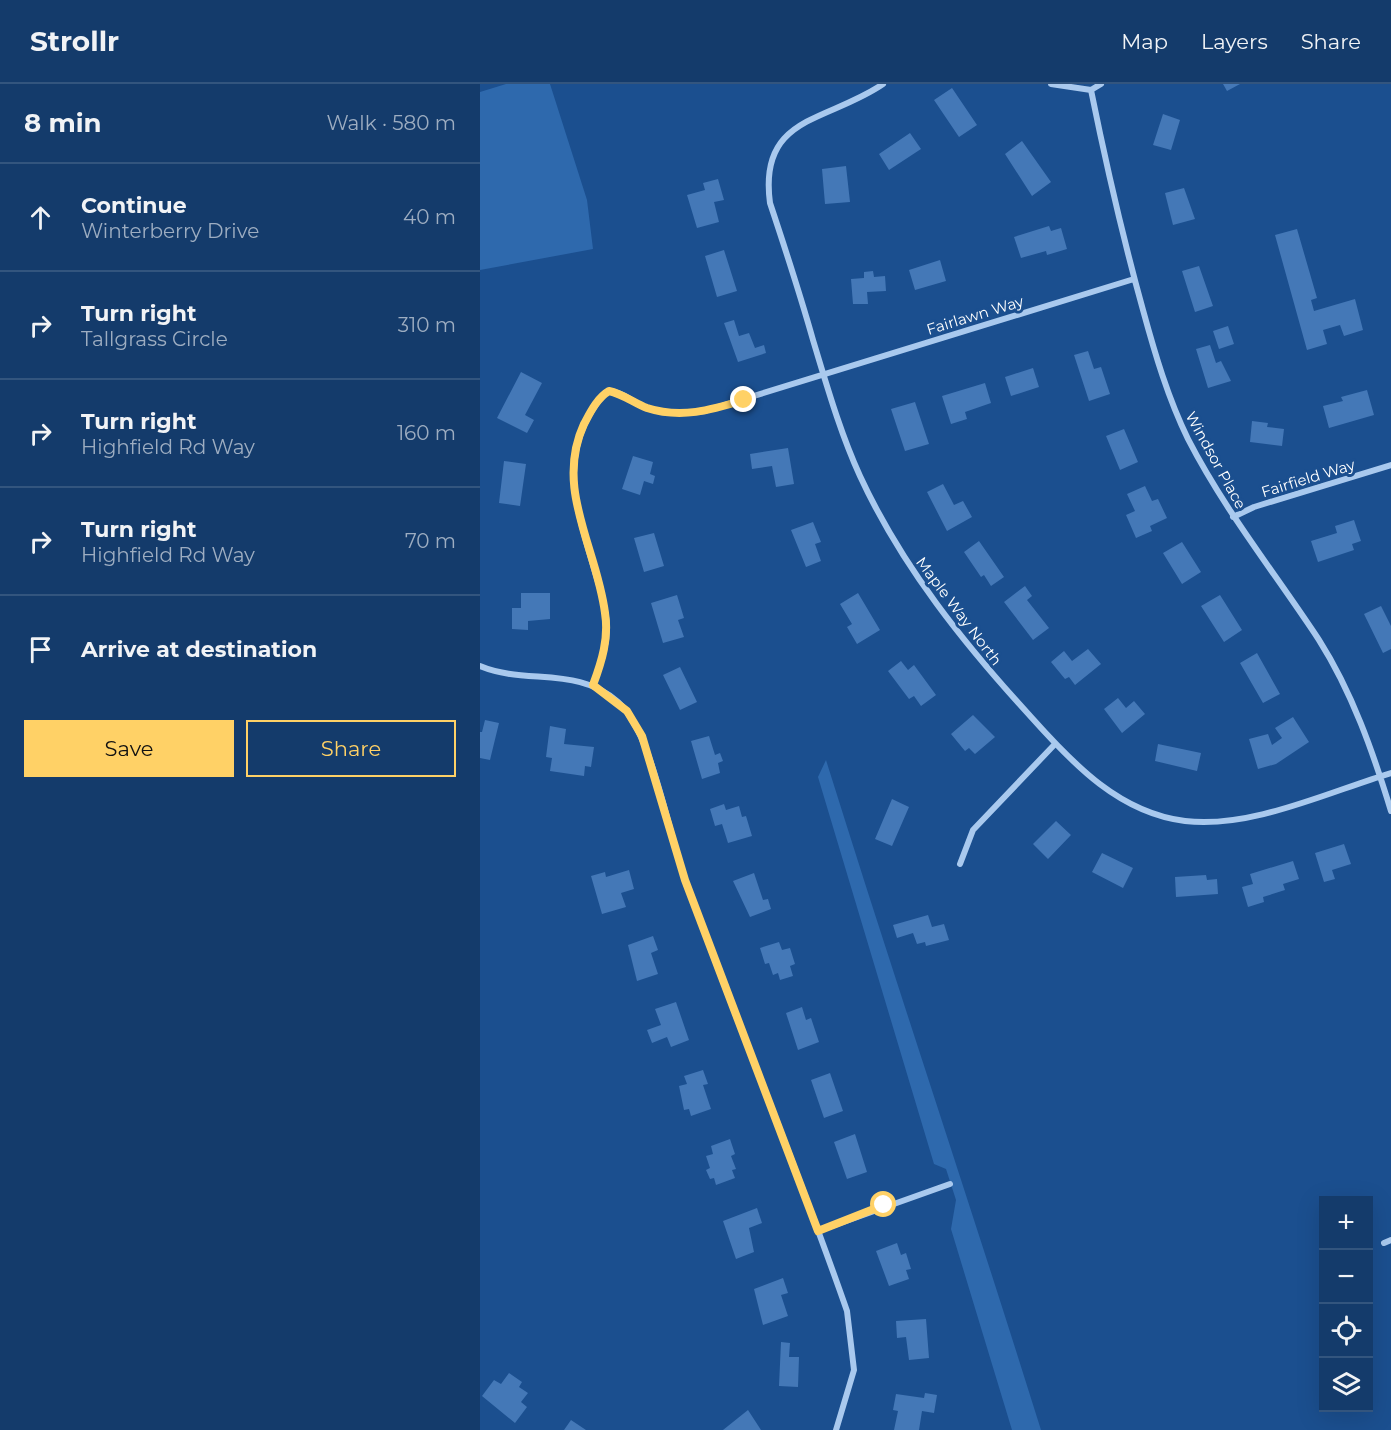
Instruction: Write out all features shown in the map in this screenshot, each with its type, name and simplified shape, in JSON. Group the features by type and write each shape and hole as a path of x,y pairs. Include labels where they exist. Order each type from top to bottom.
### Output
{"street":[{"name":"Maple Way North","path":"883,84 789,133 773,153 767,171 770,203 823,375 856,466 897,547 953,626 1055,744 1090,777 1122,801 1155,815 1185,821 1218,822 1244,819 1391,773"},
{"path":"1051,84 1091,90 1101,84"},
{"name":"Windsor Place","path":"1091,90 1134,279 1170,396 1192,446 1233,517 1320,642 1355,710 1391,811"},
{"name":"Fairlawn Way","path":"593,685 604,649 605,611 577,507 573,465 580,433 598,401 609,391 659,411 674,414 705,411 1134,279"},
{"name":"Fairfield Way","path":"1233,517 1254,507 1391,465"},
{"path":"480,666 504,674 571,679 593,685 627,711 642,736 685,880 847,1311 854,1370 836,1430"},
{"path":"960,864 973,830 1055,744"},
{"path":"818,1231 950,1184"}],"shaded area":[{"path":"506,84 550,84 587,200 593,249 480,270 480,92"},
{"path":"826,760 1041,1430 1012,1430 951,1229 956,1200 946,1169 934,1164 818,777"}],"building":[{"path":"1223,84 1240,84 1227,91"},
{"path":"952,88 977,125 959,137 934,100"},
{"path":"1163,114 1180,120 1171,150 1153,145"},
{"path":"910,133 921,149 889,170 879,154"},
{"path":"1022,141 1051,182 1032,196 1005,154"},
{"path":"846,166 850,202 825,204 822,169"},
{"path":"718,179 724,200 714,202 719,222 697,228 687,195 705,190 703,183"},
{"path":"1184,188 1195,219 1173,225 1165,193"},
{"path":"1049,226 1051,231 1061,228 1067,249 1047,255 1046,251 1021,258 1014,237"},
{"path":"1297,229 1317,298 1311,300 1314,311 1355,299 1363,330 1344,336 1340,325 1323,330 1327,344 1307,350 1275,235"},
{"path":"724,250 737,291 717,297 705,256"},
{"path":"940,260 946,281 915,290 909,270"},
{"path":"1199,266 1213,306 1195,312 1182,271"},
{"path":"873,271 874,277 885,276 886,291 867,292 868,304 853,304 851,279 864,278 864,272"},
{"path":"734,320 739,336 749,333 755,348 764,345 766,353 738,362 724,323"},
{"path":"1228,326 1234,344 1219,349 1213,331"},
{"path":"1210,345 1216,363 1221,361 1231,381 1208,388 1196,349"},
{"path":"1088,351 1094,369 1101,367 1110,394 1089,401 1074,355"},
{"path":"1033,368 1039,387 1011,396 1005,377"},
{"path":"521,372 542,383 525,415 534,420 527,433 497,418"},
{"path":"985,383 991,403 965,412 967,419 951,424 942,396"},
{"path":"1367,390 1374,415 1329,428 1323,406 1343,401 1341,397"},
{"path":"915,402 929,444 905,451 891,409"},
{"path":"1252,421 1268,423 1267,427 1284,429 1282,446 1250,442"},
{"path":"1124,429 1138,462 1120,470 1106,436"},
{"path":"788,448 794,484 776,487 772,466 752,469 750,454"},
{"path":"633,456 653,462 650,474 655,476 653,484 644,481 640,495 622,489"},
{"path":"504,461 526,464 520,506 499,503"},
{"path":"943,484 954,505 963,501 972,517 947,531 927,492"},
{"path":"1145,486 1152,501 1158,499 1167,518 1150,526 1152,531 1136,538 1126,515 1135,511 1127,494"},
{"path":"1354,520 1361,541 1352,544 1354,550 1318,562 1311,541 1337,533 1335,526"},
{"path":"813,522 821,542 815,544 821,561 806,567 791,530"},
{"path":"654,533 664,566 644,572 634,538"},
{"path":"979,541 1004,577 991,586 984,575 981,577 964,552"},
{"path":"1182,542 1201,572 1182,584 1163,553"},
{"path":"1025,586 1032,596 1027,600 1049,628 1033,640 1004,602"},
{"path":"521,593 550,593 550,619 528,621 528,630 512,629 512,608 521,608"},
{"path":"858,593 880,630 857,644 847,627 852,624 840,604"},
{"path":"677,595 684,618 678,620 684,637 663,643 651,603"},
{"path":"1220,595 1242,630 1224,642 1201,606"},
{"path":"1381,606 1391,626 1391,649 1383,653 1364,614"},
{"path":"1088,649 1101,664 1075,685 1069,677 1065,679 1051,662 1064,651 1072,661"},
{"path":"1257,653 1280,694 1263,703 1240,663"},
{"path":"901,661 908,670 914,665 936,695 921,706 914,696 909,699 888,671"},
{"path":"680,667 697,702 680,710 663,675"},
{"path":"1118,698 1126,708 1134,701 1145,714 1122,733 1104,709"},
{"path":"973,715 995,737 975,754 969,748 965,751 951,734"},
{"path":"1293,717 1309,742 1276,764 1258,769 1249,739 1268,734 1272,745 1282,738 1275,728"},
{"path":"485,720 499,723 490,760 480,758 480,732 482,732"},
{"path":"550,726 566,729 564,744 594,747 591,767 585,766 584,776 550,771 552,758 546,757"},
{"path":"709,736 715,755 720,753 723,761 718,763 720,773 702,779 691,741"},
{"path":"1158,744 1201,753 1197,771 1155,761"},
{"path":"892,799 909,807 892,846 875,839"},
{"path":"724,804 726,810 739,806 742,817 746,816 752,836 728,843 722,824 715,826 710,809"},
{"path":"1056,821 1071,835 1048,859 1033,844"},
{"path":"1344,844 1351,864 1332,870 1335,879 1324,882 1315,853"},
{"path":"1102,853 1133,868 1123,888 1092,872"},
{"path":"1293,861 1299,879 1283,884 1285,890 1263,897 1264,902 1248,907 1242,887 1253,884 1250,874"},
{"path":"629,870 634,889 621,893 626,907 602,914 591,876 605,872 606,877"},
{"path":"754,873 763,900 768,899 771,909 750,917 733,881"},
{"path":"1206,875 1207,880 1217,879 1218,894 1176,897 1175,877"},
{"path":"928,915 932,927 944,924 949,940 926,946 925,942 917,944 913,933 897,938 893,925"},
{"path":"653,936 658,950 651,953 658,974 637,981 628,945"},
{"path":"779,942 782,950 790,948 795,964 790,966 793,976 780,980 778,973 773,975 769,963 765,964 760,948"},
{"path":"676,1002 689,1040 671,1047 667,1037 652,1043 647,1030 661,1025 655,1009"},
{"path":"802,1007 806,1020 811,1018 819,1042 798,1050 786,1013"},
{"path":"703,1070 708,1084 703,1085 711,1109 691,1116 689,1109 684,1110 679,1086 687,1084 684,1076"},
{"path":"830,1073 843,1111 824,1118 811,1080"},
{"path":"855,1134 867,1172 847,1179 834,1142"},
{"path":"730,1139 735,1154 731,1156 736,1169 732,1170 735,1178 716,1185 714,1178 710,1179 706,1170 710,1168 706,1156 713,1154 711,1146"},
{"path":"757,1208 762,1223 749,1228 754,1252 736,1259 723,1221"},
{"path":"897,1243 901,1255 906,1253 911,1269 906,1270 909,1279 889,1286 876,1251"},
{"path":"783,1278 788,1293 781,1295 788,1316 763,1325 754,1289"},
{"path":"926,1319 929,1358 909,1360 906,1337 897,1338 896,1321"},
{"path":"781,1342 790,1343 789,1357 799,1357 798,1387 779,1386"},
{"path":"509,1373 522,1382 519,1387 528,1393 521,1402 527,1407 515,1423 482,1396 494,1380 501,1384"},
{"path":"925,1393 937,1395 934,1413 922,1411 919,1430 894,1430 898,1411 893,1410 896,1394 924,1398"},
{"path":"748,1410 761,1430 723,1430"},
{"path":"571,1420 586,1430 564,1430"}],"route":[{"path":"744,400 705,411 674,414 644,407 616,392 609,391 598,401 588,417 575,449 573,484 575,500 601,591 607,630 600,666 593,685 607,693 627,711 642,736 685,880 818,1231 884,1205"}]}
